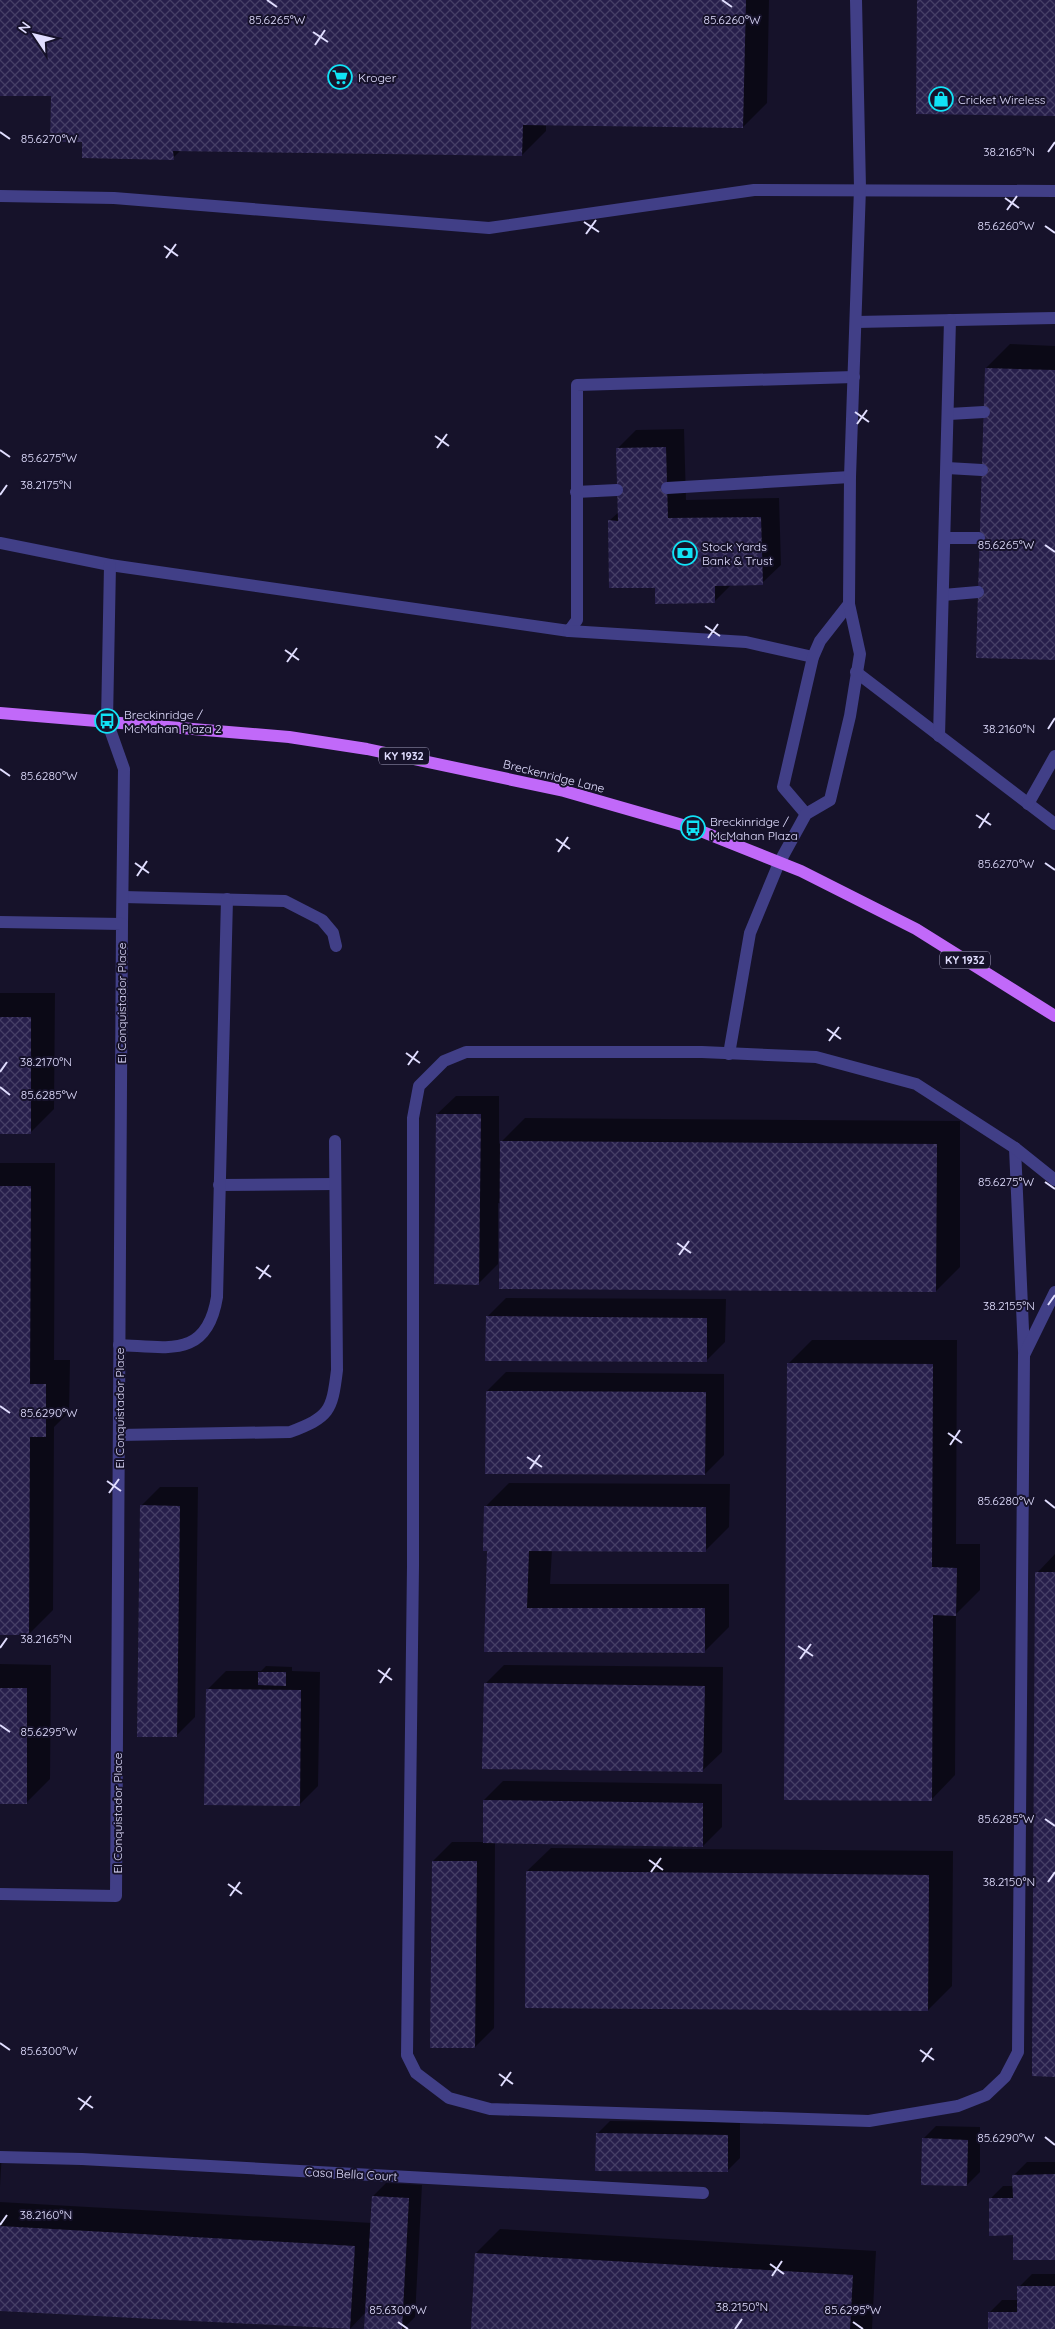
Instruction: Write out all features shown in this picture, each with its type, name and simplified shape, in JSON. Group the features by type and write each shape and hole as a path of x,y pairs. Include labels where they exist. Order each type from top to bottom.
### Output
{"main road":[{"name":"Breckenridge Lane","path":"0,713 289,737 367,748 564,791 693,828 779,863 916,929 1055,1016"}],"street":[{"path":"729,1054 750,933 779,863 806,814 830,800 850,716 860,654 849,604 850,477 860,188 856,0"},
{"path":"0,196 114,198 489,228 754,190 860,188 1055,191"},
{"path":"856,322 1055,318"},
{"path":"939,736 944,538 948,468 950,320"},
{"path":"569,631 577,620 577,385 854,377"},
{"path":"949,414 984,412"},
{"path":"948,468 982,470"},
{"path":"667,488 850,477"},
{"path":"576,492 617,490"},
{"path":"944,538 979,538"},
{"path":"0,543 110,565 569,631 746,642 814,657"},
{"name":"El Conquistador Place","path":"0,1894 116,1896 124,768 108,721 110,565"},
{"path":"943,594 978,592"},
{"path":"806,814 783,787 814,657 820,641 849,604"},
{"path":"856,672 1055,824"},
{"path":"1028,804 1055,756"},
{"path":"123,897 285,901 322,920 333,933 336,946"},
{"path":"119,1346 178,1348 197,1340 214,1315 217,1297 227,899"},
{"name":"El Conquistador Place","path":"0,922 122,924"},
{"path":"1015,1148 1024,1355 1018,2052 1005,2077 986,2095 958,2106 869,2121 490,2109 449,2098 416,2073 406,2055 413,1566 413,1128 419,1086 444,1060 466,1052 729,1054 816,1057 916,1084 1015,1148 1055,1180"},
{"path":"119,1435 290,1432 315,1422 324,1416 333,1398 337,1370 335,1142"},
{"path":"219,1185 335,1184"},
{"path":"1024,1355 1055,1292"},
{"name":"Casa Bella Court","path":"0,2157 82,2159 702,2193"}],"building":[{"path":"0,0 746,0 743,128 523,125 522,156 173,151 174,160 82,158 82,142 50,142 51,96 0,96"},
{"path":"917,0 1055,0 1055,116 916,114"},
{"path":"985,368 1055,370 1055,660 976,658"},
{"name":"Stock Yards Bank & Trust","path":"666,447 668,518 761,517 763,585 715,586 715,603 655,604 655,588 609,588 608,520 618,521 616,448"},
{"path":"0,1017 31,1017 31,1134 0,1134"},
{"path":"436,1114 481,1114 479,1285 434,1284"},
{"path":"500,1141 937,1144 936,1292 499,1289"},
{"path":"0,1186 31,1186 30,1384 46,1384 46,1437 30,1437 29,1635 0,1635"},
{"path":"486,1316 707,1318 707,1362 485,1361"},
{"path":"787,1363 933,1364 932,1567 957,1568 956,1616 933,1615 932,1801 784,1800"},
{"path":"486,1391 706,1392 705,1475 485,1474"},
{"path":"140,1505 180,1506 177,1737 137,1737"},
{"path":"484,1506 706,1507 706,1552 529,1551 527,1608 705,1608 705,1653 484,1652 487,1551 483,1551"},
{"path":"1035,1572 1055,1572 1055,2077 1032,2076"},
{"path":"258,1672 286,1672 286,1686 258,1685"},
{"path":"484,1683 705,1686 703,1772 482,1769"},
{"path":"0,1688 27,1688 27,1804 0,1804"},
{"path":"206,1689 301,1690 300,1806 204,1805"},
{"path":"483,1800 703,1803 703,1847 483,1843"},
{"path":"432,1861 477,1861 475,2048 430,2048"},
{"path":"526,1871 929,1875 928,2011 525,2008"},
{"path":"596,2133 728,2135 728,2172 595,2171"},
{"path":"922,2138 968,2140 967,2186 921,2185"},
{"path":"1055,2174 1055,2260 1013,2260 1013,2235 989,2236 989,2198 1013,2198 1012,2175"},
{"path":"372,2196 409,2198 402,2329 364,2329"},
{"path":"0,2226 355,2246 350,2329 0,2311"},
{"path":"475,2253 853,2275 850,2329 471,2329"},
{"path":"1017,2286 1055,2286 1055,2329 988,2329 988,2312 1017,2312"}],"place":[{"name":"Kroger","path":"340,77"},
{"name":"Cricket Wireless","path":"941,99"},
{"name":"Stock Yards Bank & Trust","path":"685,553"},
{"name":"Breckinridge / McMahan Plaza 2","path":"107,721"},
{"name":"Breckinridge / McMahan Plaza","path":"693,828"}]}
